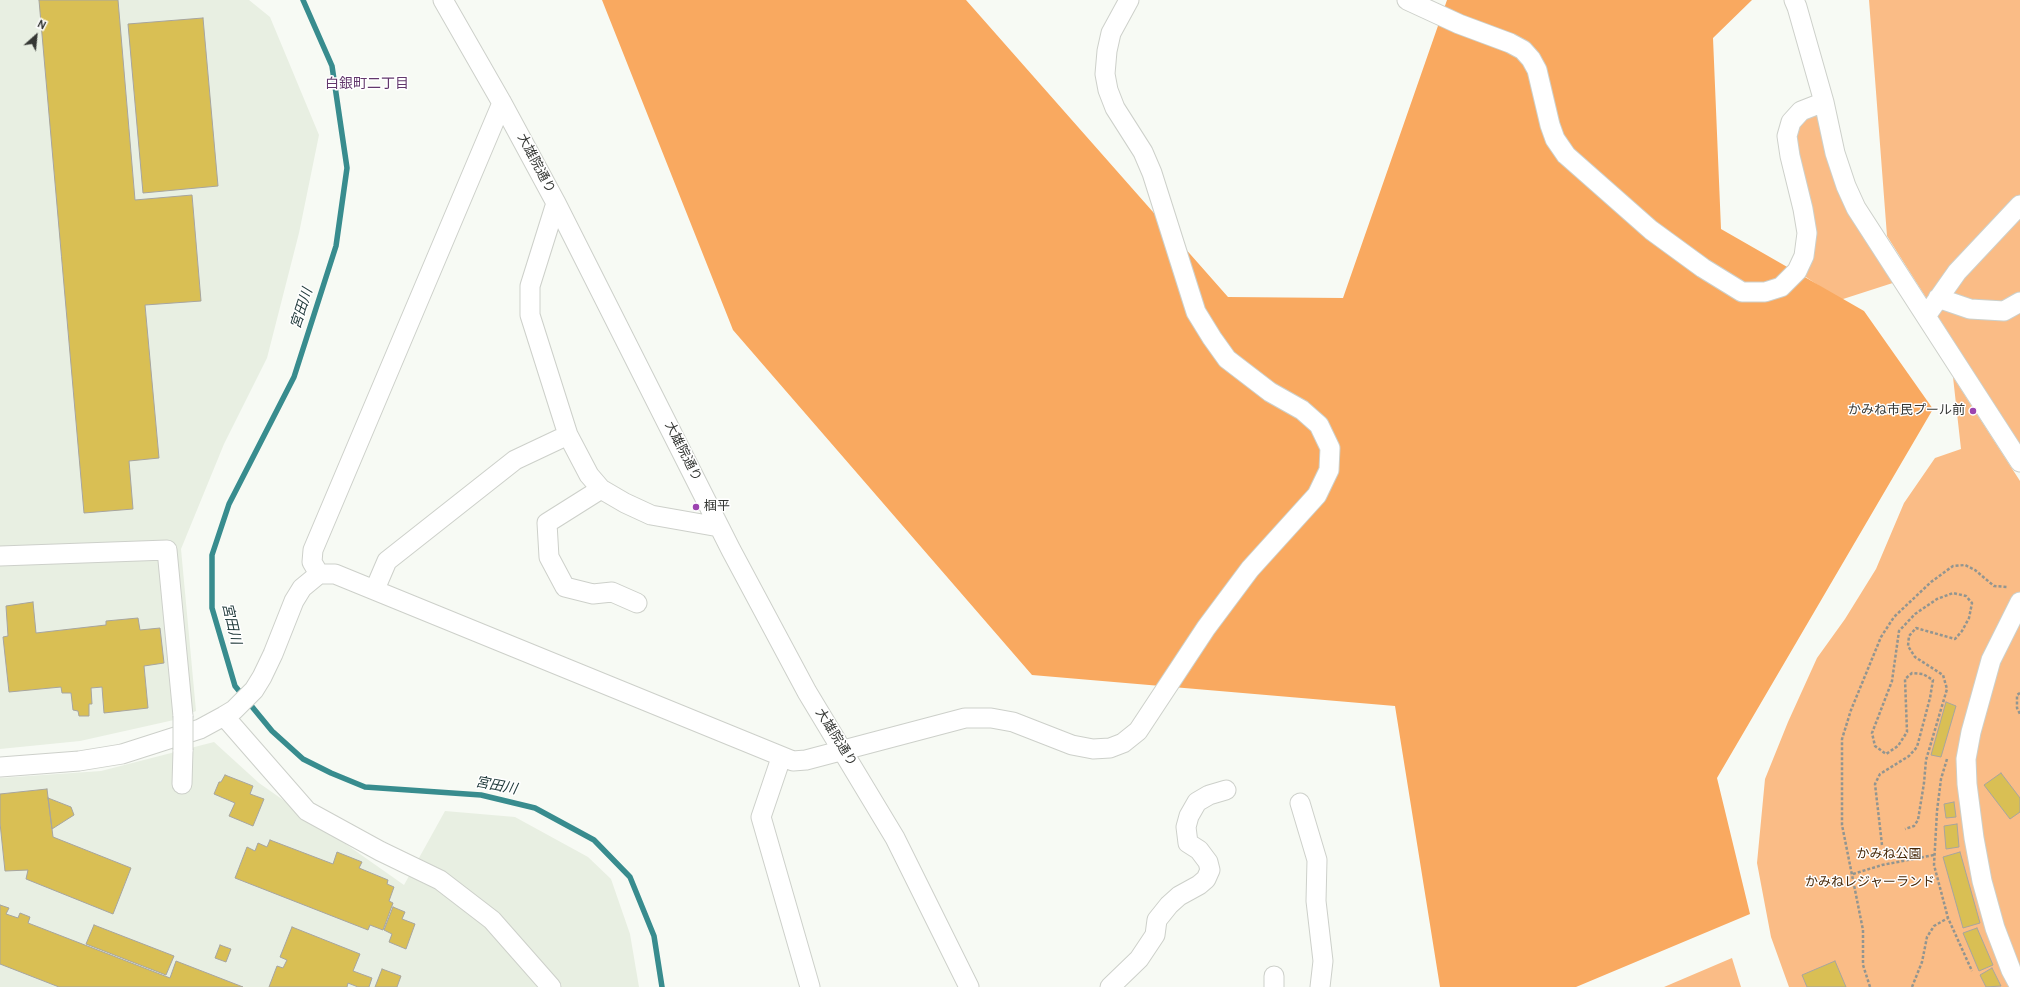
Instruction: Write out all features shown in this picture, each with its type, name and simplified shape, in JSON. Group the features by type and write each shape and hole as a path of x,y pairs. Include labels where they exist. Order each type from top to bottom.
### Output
{"street":[{"name":"大雄院通り","path":"443,0 502,103 556,203 719,526 807,692 895,838 969,987"},
{"path":"0,767 79,761 122,754 200,729 229,713 254,690 273,654 294,601 302,588 319,574 335,574 374,589 781,758 792,761 806,760 842,749 971,718 991,718 1013,722 1072,744 1093,749 1110,748 1122,743 1138,732 1206,628 1250,568 1317,495 1329,470 1330,448 1319,425 1302,410 1246,375 1227,359 1196,312 1152,173 1143,152 1115,108 1108,90 1105,74 1107,51 1111,33 1129,0"},
{"path":"1407,0 1434,13 1510,43 1522,50 1531,59 1537,70 1555,140 1566,154 1651,230 1703,268 1742,292 1765,292 1781,287 1797,271 1804,256 1807,233 1790,156 1788,136 1791,122 1801,111 1824,102"},
{"path":"1794,0 1798,7 1824,102 1835,153 1856,208 2020,462"},
{"path":"319,574 312,562 313,550 502,103"},
{"path":"556,203 530,286 530,315 568,435 589,475 601,489 625,503 651,515 719,526"},
{"path":"1926,316 1957,272 2020,205"},
{"path":"1938,298 1970,309 2004,311 2020,302"},
{"path":"374,589 387,561 515,460 568,435"},
{"path":"601,489 547,523 550,557 565,587 592,594 612,592 637,603"},
{"path":"0,556 167,550 183,716 182,784"},
{"path":"2020,602 1991,660 1971,732 1966,759 1967,784 1974,838 1982,881 1995,928 2011,970 2020,987"},
{"path":"229,713 307,811 380,851 440,880 492,920 551,987"},
{"path":"781,758 761,817 810,987"},
{"path":"1110,987 1139,959 1155,935 1156,920 1169,905 1179,896 1199,885 1206,879 1210,870 1208,862 1199,850 1188,843 1186,827 1188,816 1197,802 1209,795 1226,790"},
{"path":"1300,803 1317,860 1316,901 1323,961 1320,987"}],"path":[{"path":"1870,987 1863,965 1863,930 1842,825 1842,739 1851,710 1881,637 1894,617 1917,594 1953,566 1965,565 1994,586 2007,587"},
{"path":"1882,845 1875,784 1880,774 1909,756 1917,746 1930,698 1933,680 1923,674 1912,673 1905,679 1907,732 1898,746 1886,754 1875,746 1872,733 1892,681 1899,631 1915,614 1937,599 1953,593 1966,596 1972,603 1969,618 1962,631 1955,639 1916,628 1909,636 1908,646 1914,657 1943,675 1946,688 1926,760 1918,820 1914,826 1905,829"},
{"path":"2020,693 2017,695 2017,708 2020,714"},
{"path":"1853,874 1882,865 1934,855"},
{"path":"1912,987 1922,962 1927,936 1934,926 1948,918"}],"shaded area":[{"path":"0,0 249,0 270,17 319,135 299,233 267,358 224,444 181,549 196,711 174,720 80,741 0,749"},
{"path":"602,0 966,0 1228,297 1343,298 1447,0 1752,0 1713,38 1721,229 1864,311 1933,409 1717,778 1750,914 1576,987 1440,987 1395,706 1032,675 733,330"},
{"path":"214,742 259,783 404,885 445,811 515,817 588,857 611,879 630,934 639,987 0,987 0,778 101,771"}],"green space":[{"path":"1869,0 2020,0 2020,446 1887,236"},
{"path":"1824,102 1835,153 1902,280 1840,300 1797,271 1804,256 1791,122"},
{"name":"かみねレジャーランド","path":"1953,377 2020,481 2020,987 1789,987 1771,937 1757,863 1765,779 1788,722 1817,658 1845,619 1876,569 1904,503 1935,458 1961,449"},
{"path":"1732,958 1741,987 1664,987"}],"building":[{"path":"39,0 118,0 135,200 192,195 201,301 145,305 159,458 129,461 133,509 84,513"},
{"path":"203,18 218,186 143,193 128,24"},
{"path":"33,602 36,633 106,625 106,621 138,618 140,630 160,628 164,663 144,666 148,708 104,713 102,687 91,688 92,704 89,704 89,716 79,716 78,711 73,710 71,693 62,693 61,687 9,692 3,637 8,636 6,606"},
{"path":"1946,702 1956,706 1941,757 1931,755"},
{"path":"2001,773 2020,798 2020,812 2010,819 1984,785"},
{"path":"225,775 253,786 250,794 264,799 253,826 229,816 235,803 214,794 219,782 221,782"},
{"path":"47,789 53,837 131,868 113,914 26,879 28,870 5,871 0,823 0,794"},
{"path":"48,798 71,807 74,815 52,829"},
{"path":"1954,802 1956,817 1946,818 1944,804"},
{"path":"1957,824 1959,847 1946,849 1944,826"},
{"path":"270,840 333,864 337,852 362,862 359,868 388,880 387,884 394,887 389,901 393,903 383,930 370,925 368,930 235,878 247,847 255,851 258,843 267,847"},
{"path":"1960,852 1980,923 1963,928 1943,857"},
{"path":"0,905 9,908 6,914 18,918 20,913 30,917 28,923 170,978 176,961 243,987 59,987 0,964"},
{"path":"393,907 405,912 402,919 415,924 406,949 389,942 392,934 384,930"},
{"path":"94,925 174,956 166,975 86,944"},
{"path":"292,927 360,954 353,971 372,978 369,987 358,987 348,983 347,987 269,987 277,966 283,968 287,960 280,957"},
{"path":"1977,928 1993,965 1979,971 1963,933"},
{"path":"220,945 231,949 226,962 215,958"},
{"path":"1835,961 1846,987 1807,987 1802,975"},
{"path":"1992,968 2001,986 1986,987 1980,975"},
{"path":"382,969 401,976 397,987 375,987"}],"waterway":[{"name":"宮田川","path":"303,0 332,66 347,168 336,246 294,377 229,504 212,555 212,608 235,686 272,731 303,759 331,773 365,787 481,795 535,808 594,840 630,877 654,936 662,987"}],"place":[{"name":"かみね市民プール前","path":"1973,411"},
{"name":"椢平","path":"696,507"}],"district":[{"name":"白銀町二丁目","path":"367,85"}],"park label":[{"name":"かみね公園","path":"1889,855"}]}
